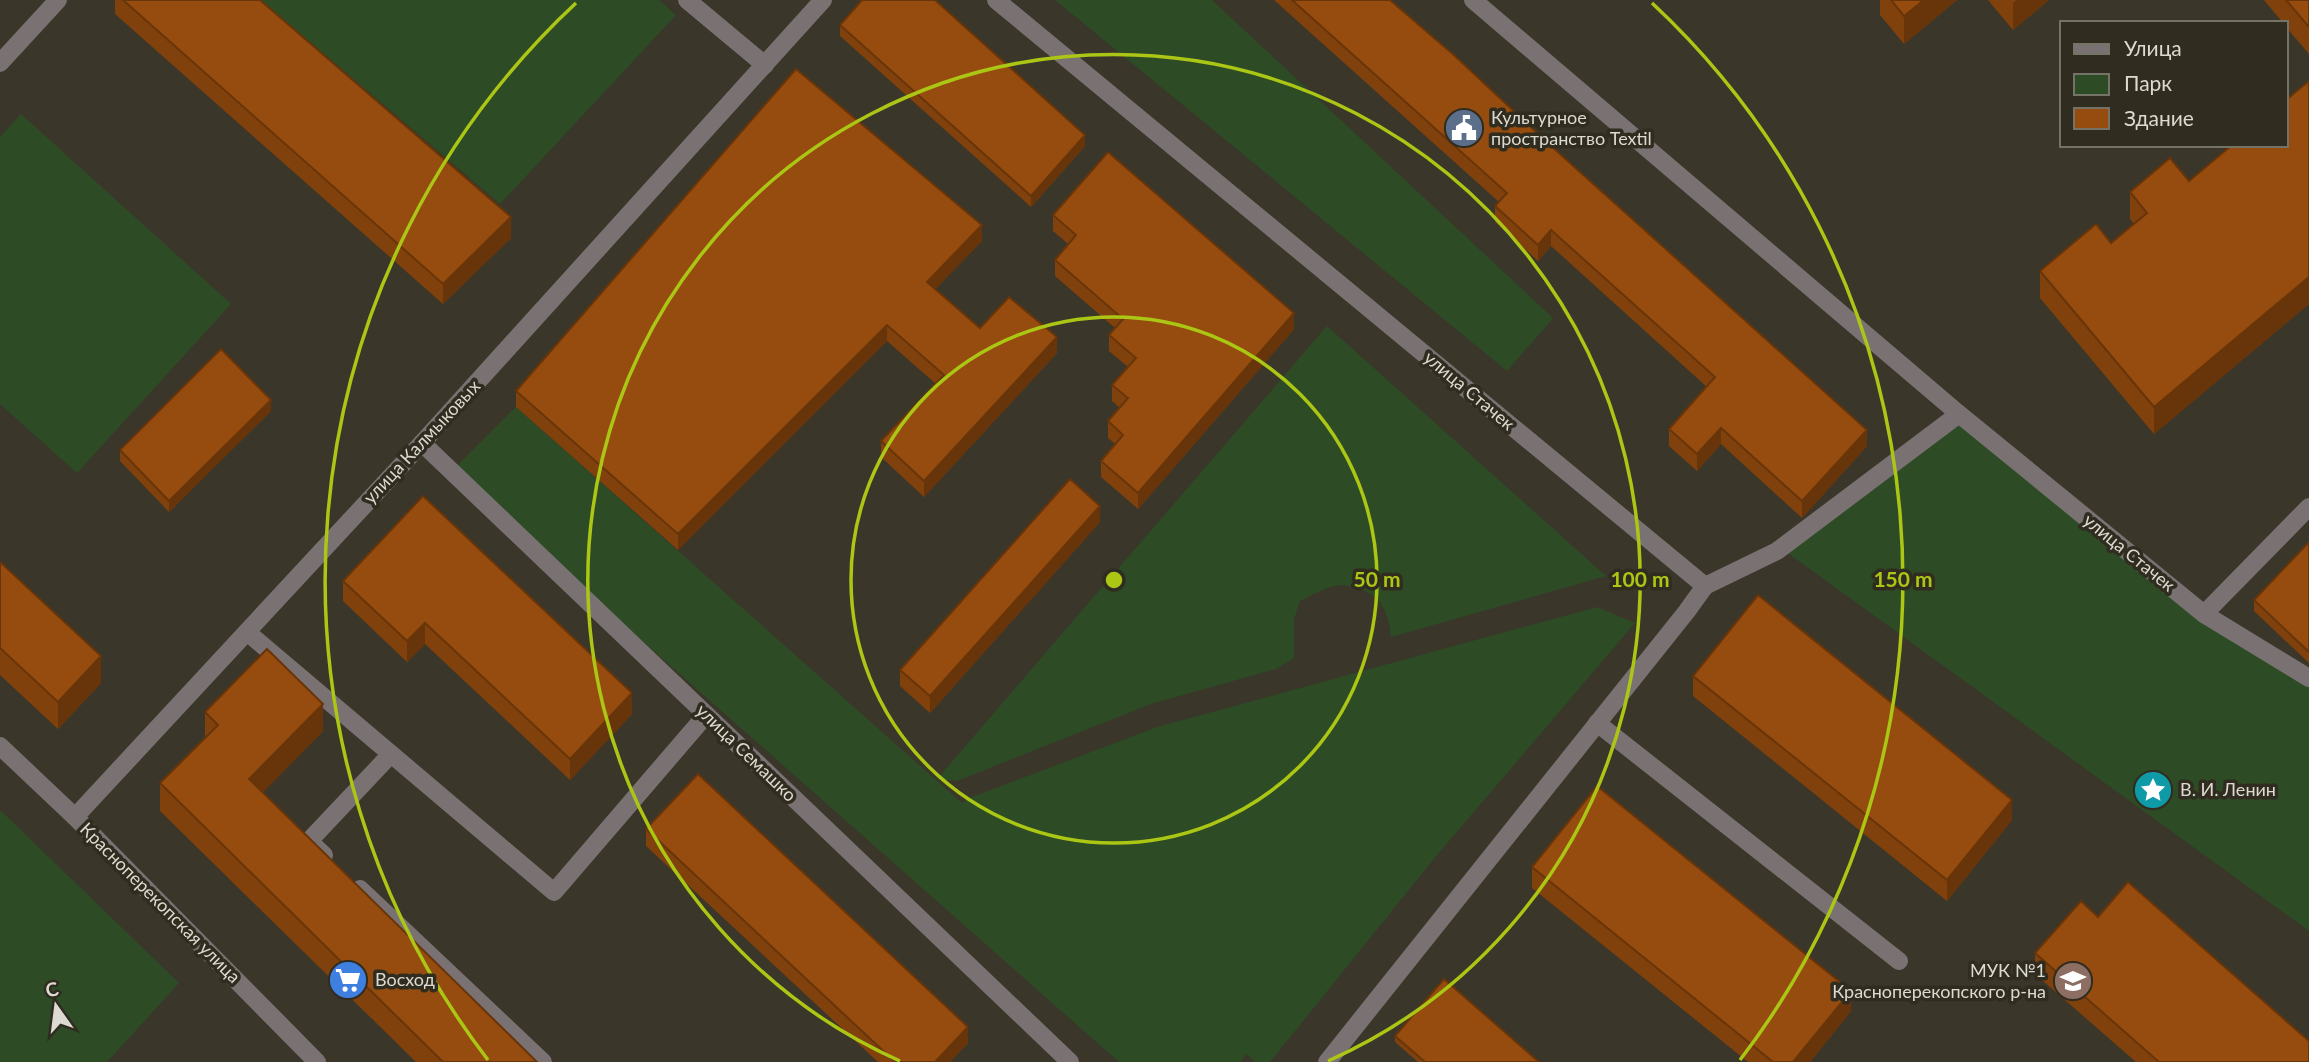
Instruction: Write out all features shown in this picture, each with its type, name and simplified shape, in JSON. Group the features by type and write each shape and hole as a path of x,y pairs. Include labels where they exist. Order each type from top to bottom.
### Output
{"street":[{"path":"0,63 58,0"},
{"path":"687,0 765,65"},
{"name":"улица Калмыковых","path":"75,817 422,443 823,0"},
{"name":"улица Стачек","path":"996,0 1705,586"},
{"name":"улица Стачек","path":"1473,0 1959,414 2203,614 2309,678"},
{"path":"1326,1062 1705,586 1777,551 1959,414"},
{"name":"улица Семашко","path":"422,443 1069,1062"},
{"path":"2203,614 2309,507"},
{"path":"247,632 554,892 706,715"},
{"path":"1597,723 1899,961"},
{"name":"Красноперекопская улица","path":"0,746 75,817 317,1062"},
{"path":"391,754 309,841 543,1062"}],"green space":[{"path":"261,0 659,0 676,15 500,204"},
{"path":"1055,0 1212,0 1553,318 1507,371"},
{"path":"21,114 231,304 77,473 0,404 0,137"},
{"path":"1327,326 1606,576 1391,637 1383,606 1373,595 1347,586 1330,587 1300,601 1294,619 1294,658 1276,669 1151,704 957,781 937,779"},
{"path":"516,407 962,803 1157,727 1597,607 1635,623 1437,855 1270,1062 1255,1062 1246,1054 1240,1062 1119,1062 451,472"},
{"path":"1959,421 2309,683 2309,931 1785,551"},
{"path":"0,810 179,983 107,1062 0,1062"}],"building":[{"path":"123,0 260,0 511,217 443,284"},
{"path":"862,0 935,0 1085,135 1031,196 840,25"},
{"path":"1292,0 1390,0 1867,430 1802,501 1721,428 1697,454 1669,429 1715,377 1551,230 1538,245 1495,206 1507,193"},
{"path":"1891,0 1924,0 1904,16"},
{"path":"2286,0 2309,0 2309,27"},
{"path":"796,69 982,225 927,282 980,328 1009,297 1057,337 924,481 881,441 944,375 887,325 678,534 516,391"},
{"path":"2309,81 2309,277 2154,407 2040,271 2096,224 2111,243 2147,213 2130,192 2170,158 2189,181 2230,147 2288,147 2288,98"},
{"path":"1108,152 1294,313 1138,493 1101,461 1123,435 1108,421 1128,398 1112,385 1136,358 1109,335 1123,319 1055,260 1076,235 1053,215"},
{"path":"221,349 271,400 169,501 120,450"},
{"path":"1070,479 1100,506 930,696 900,670"},
{"path":"423,496 632,693 570,759 425,623 407,641 343,581"},
{"path":"2309,542 2309,652 2254,600"},
{"path":"0,562 101,656 58,702 0,648"},
{"path":"1758,595 2012,800 1947,880 1693,676"},
{"path":"267,649 323,704 249,779 537,1062 443,1062 160,783 218,725 205,712"},
{"path":"698,774 968,1027 935,1062 895,1062 646,829"},
{"path":"1597,786 1851,991 1793,1062 1773,1062 1532,867"},
{"path":"2128,882 2309,1041 2309,1062 2159,1062 2035,953 2081,901 2098,917"},
{"path":"1444,979 1539,1062 1425,1062 1395,1036"}],"place":[{"name":"Культурное пространство Textil","path":"1464,128"},
{"name":"В. И. Ленин","path":"2153,790"},
{"name":"Восход","path":"348,980"},
{"name":"МУК №1 Красноперекопского р-на","path":"2073,981"}]}
